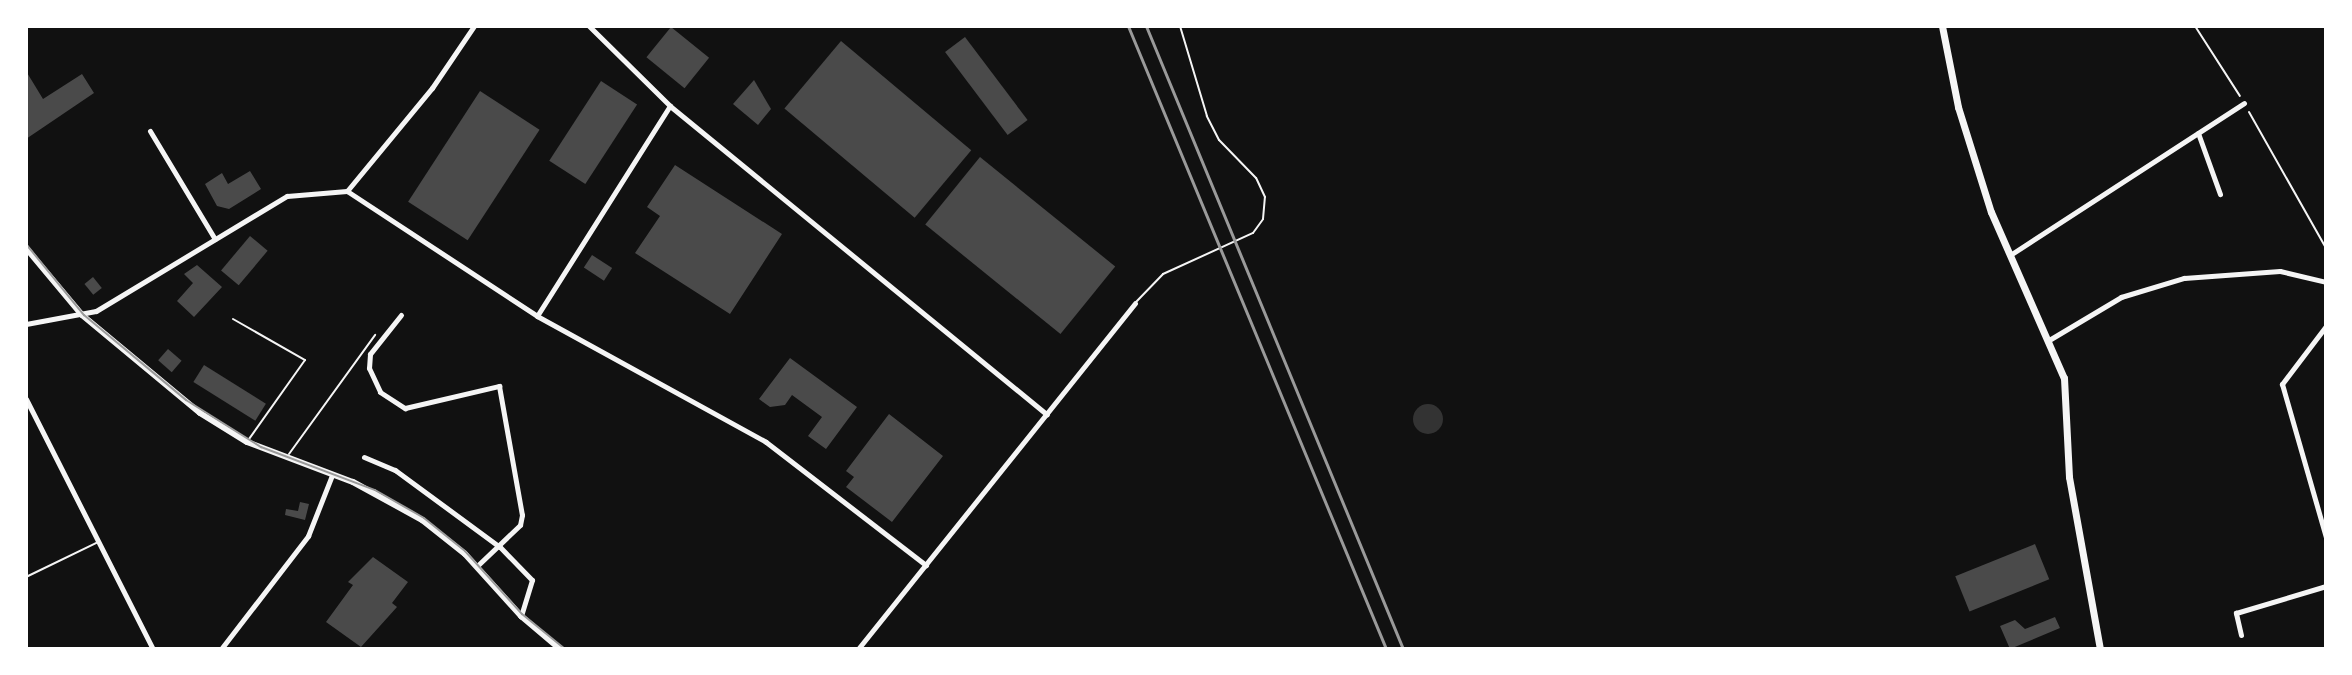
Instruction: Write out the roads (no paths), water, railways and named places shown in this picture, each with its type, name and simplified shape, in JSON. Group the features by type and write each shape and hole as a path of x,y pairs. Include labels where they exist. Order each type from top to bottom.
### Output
{"main road":[{"path":"1942,26 1958,107 2009,255 2064,378 2069,477 2100,649"}],"street":[{"path":"347,191 432,88 474,26"},
{"path":"589,26 670,106 1047,415"},
{"path":"2009,255 2244,103"},
{"path":"537,316 670,106"},
{"path":"150,131 215,239"},
{"path":"2198,133 2220,194"},
{"path":"26,324 82,315 287,196 320,189 347,191 537,316 766,442 926,565"},
{"path":"26,248 82,315 185,402 247,442 396,503 477,566 521,616 560,649"},
{"path":"2049,340 2121,297 2184,278 2280,271 2326,282"},
{"path":"858,649 1135,303"},
{"path":"401,315 370,354 369,368 380,392 405,408 499,386 522,515 500,547 477,566"},
{"path":"2326,326 2282,384 2326,537"},
{"path":"26,399 153,649"},
{"path":"364,457 395,470 500,547 532,580 521,616"},
{"path":"221,649 308,536 332,475"},
{"path":"2241,635 2236,613 2326,586"}],"lane":[{"path":"1135,303 1163,274 1253,233 1263,219 1265,197 1256,178 1219,140 1207,116 1180,26"},
{"path":"233,319 305,360 247,442"},
{"path":"290,460 375,335"},
{"path":"26,577 99,542"}],"tram line":[{"path":"26,244 84,315 186,400 261,447 375,490 424,518 465,551 522,614 565,649"}],"railway":[{"path":"1128,26 1386,649"},
{"path":"1146,26 1403,649"}]}
